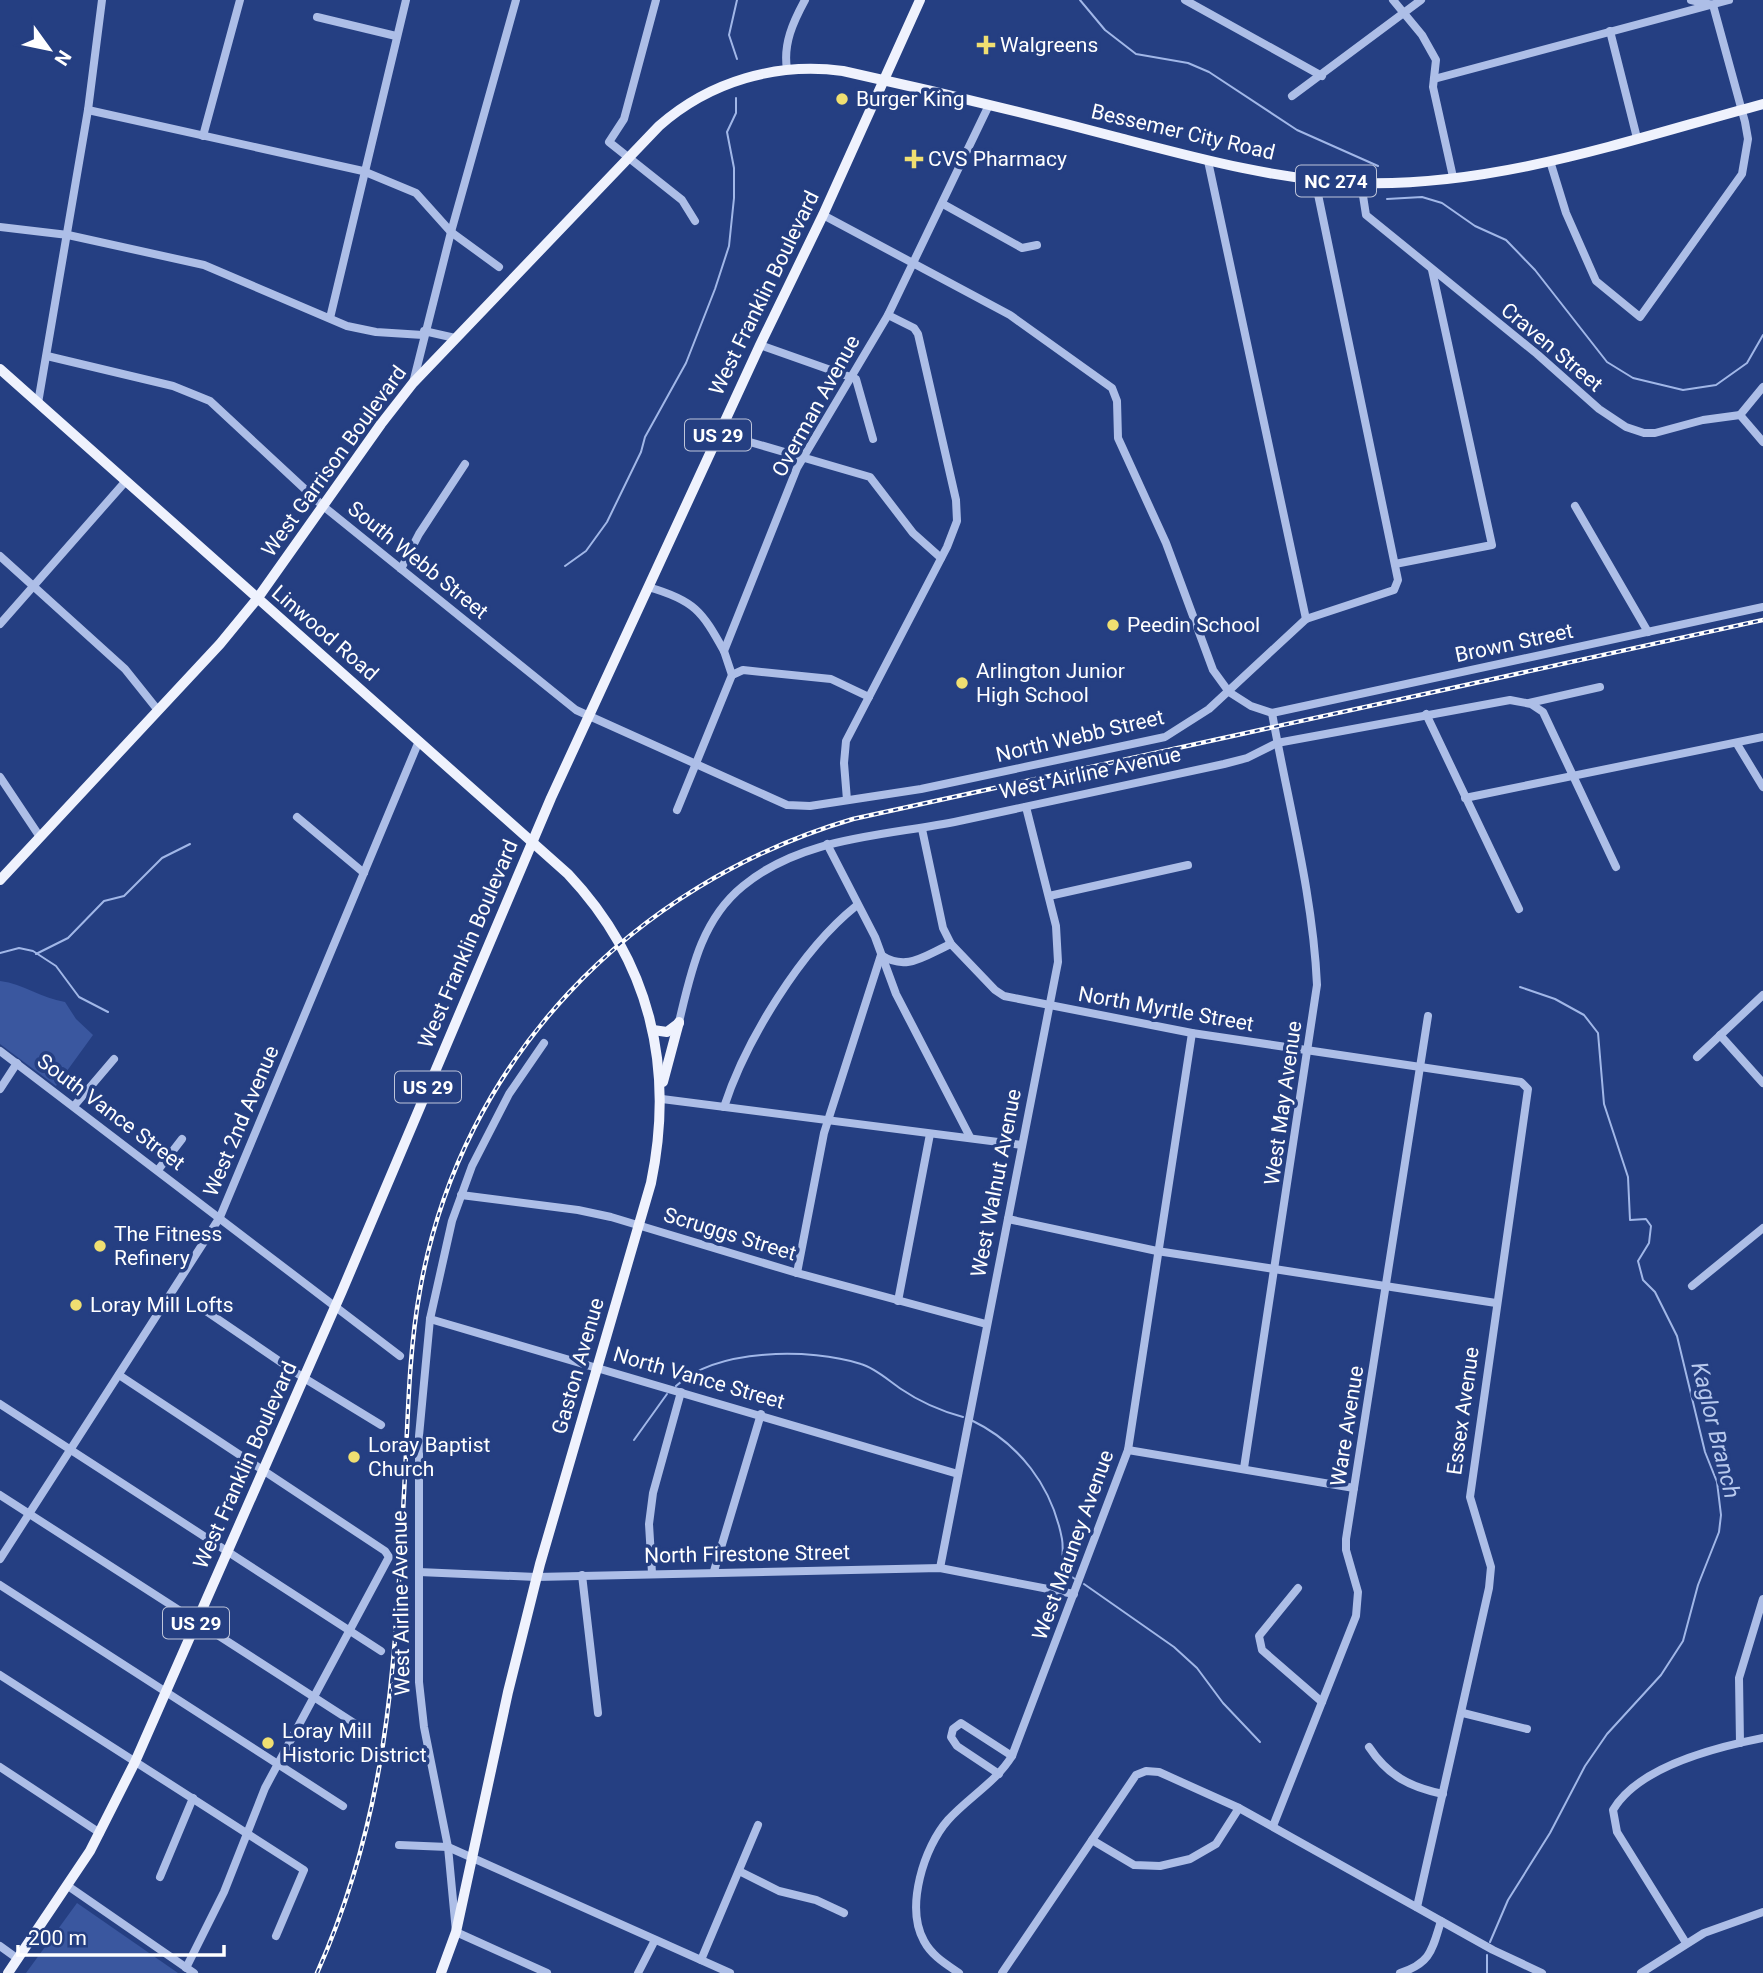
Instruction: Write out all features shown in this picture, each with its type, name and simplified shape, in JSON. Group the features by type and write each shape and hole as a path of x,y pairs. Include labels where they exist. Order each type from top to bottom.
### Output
{"main road":[{"name":"West Franklin Boulevard","path":"8,1973 68,1886 100,1833 135,1762 304,1378 533,841 719,433 823,215 919,0"},
{"name":"West Garrison Boulevard","path":"0,880 215,649 257,599 413,383 671,116 695,100 746,78 787,69 819,68 883,80"},
{"name":"Bessemer City Road","path":"883,80 1208,161 1315,180 1360,183 1454,177 1550,161 1763,104"},
{"name":"Linwood Road","path":"0,369 533,841"},
{"name":"Gaston Avenue","path":"456,1933 536,1577 640,1225 660,1142 661,1095 657,1048 633,969 602,914 568,874 533,841"},
{"path":"653,1030 667,1032 679,1022"},
{"path":"661,1095 679,1022"},
{"path":"657,1048 671,1042 676,1036"},
{"name":"West Airline Avenue","path":"441,1973 456,1933"}],"street":[{"path":"38,403 88,110 102,0"},
{"path":"203,136 240,0"},
{"path":"330,318 406,0"},
{"path":"413,383 423,333 516,0"},
{"path":"656,0 624,119 610,139 611,145 682,200 695,221"},
{"path":"787,69 789,35 805,0"},
{"path":"1185,0 1322,75"},
{"path":"1393,0 1433,52 1436,60 1433,87 1454,177"},
{"path":"1292,96 1421,0"},
{"path":"1691,0 1713,5"},
{"path":"1434,79 1729,0"},
{"path":"1550,161 1566,213 1596,281 1640,317 1742,174 1748,139 1713,5"},
{"path":"317,17 396,36"},
{"path":"1610,31 1637,138"},
{"name":"Overman Avenue","path":"724,651 803,455 888,315 915,264 989,105"},
{"path":"88,110 363,171 416,193 451,232 499,267"},
{"path":"1208,161 1306,619"},
{"path":"1315,180 1395,564 1493,545 1432,270"},
{"name":"Craven Street","path":"1360,183 1366,215 1537,354 1599,410 1626,427 1644,433 1655,433 1703,420 1740,415"},
{"path":"943,204 1022,248 1037,245"},
{"path":"823,215 1040,334 1112,388 1117,401 1118,438 1166,543 1207,657 1229,692 1251,706 1272,713"},
{"path":"0,227 68,235 217,269 363,331 423,333 455,338"},
{"path":"847,800 846,741 956,524 956,500 918,334 914,328 888,315"},
{"path":"760,345 850,376 859,385 873,439"},
{"name":"South Webb Street","path":"47,356 173,386 210,401 323,506 572,707 695,764"},
{"path":"1763,387 1740,415 1763,442"},
{"path":"719,433 803,455 870,477 913,533 941,558"},
{"path":"401,569 419,534 465,464"},
{"path":"0,624 125,482"},
{"path":"1575,506 1648,632"},
{"path":"0,556 125,669 157,709"},
{"name":"North Webb Street","path":"695,764 786,805 810,806 921,789 1165,737 1193,722 1229,692 1306,619 1394,590 1398,580 1395,564"},
{"path":"648,587 694,606 712,625 732,675 677,810"},
{"name":"Brown Street","path":"1272,713 1763,607"},
{"path":"732,675 743,670 831,679 869,697"},
{"name":"West Airline Avenue","path":"679,1022 697,953 717,913 744,885 767,869 827,844 922,829 1236,761 1277,743 1510,699 1529,703 1600,687"},
{"path":"1529,703 1543,712 1616,867"},
{"name":"West May Avenue","path":"1244,1468 1310,1050 1317,985 1315,951 1272,713"},
{"path":"1426,714 1519,909"},
{"path":"1465,798 1763,737"},
{"name":"West 2nd Avenue","path":"0,1559 220,1217 419,741"},
{"path":"1737,744 1763,786"},
{"path":"0,777 40,837"},
{"name":"West Walnut Avenue","path":"940,1568 1058,950 1049,896 1026,807"},
{"path":"298,817 364,873"},
{"path":"881,955 895,964 904,964 951,944 938,910 922,829"},
{"path":"827,844 856,906 866,920 896,994 971,1137"},
{"path":"1049,896 1188,864"},
{"path":"724,1107 735,1079 779,999 827,932 856,906"},
{"name":"North Myrtle Street","path":"951,944 995,990 1014,999 1192,1033 1521,1082"},
{"path":"797,1273 828,1119 881,955"},
{"path":"1697,1057 1763,995"},
{"name":"Ware Avenue","path":"1273,1826 1359,1603 1346,1550 1428,1016"},
{"name":"West Mauney Avenue","path":"959,1973 931,1952 920,1933 918,1911 922,1878 932,1846 943,1827 999,1774 1012,1756 1128,1450 1192,1033"},
{"path":"1720,1035 1763,1083"},
{"name":"West Airline Avenue","path":"456,1933 448,1847 424,1727 419,1682 419,1436 429,1319 435,1284 461,1195 491,1126 544,1043"},
{"name":"South Vance Street","path":"0,1051 400,1356"},
{"path":"74,1107 114,1059"},
{"path":"0,1089 17,1063"},
{"name":"Essex Avenue","path":"1417,1907 1463,1713 1491,1567 1470,1497 1496,1303 1528,1101 1528,1089 1521,1082"},
{"path":"661,1095 724,1107 1022,1144"},
{"path":"898,1301 930,1133"},
{"path":"158,1170 182,1139"},
{"name":"Scruggs Street","path":"461,1195 578,1210 640,1225 797,1273 986,1324"},
{"path":"1008,1219 1157,1251 1496,1303"},
{"path":"1692,1286 1763,1228"},
{"path":"203,1309 304,1378 382,1425"},
{"name":"North Vance Street","path":"429,1319 761,1414 958,1474"},
{"path":"68,1886 190,1971 277,1764 351,1632 389,1557 385,1551 119,1375"},
{"path":"652,1573 649,1524 653,1493 681,1392"},
{"path":"0,1404 226,1553 382,1651"},
{"path":"714,1571 761,1414"},
{"path":"1128,1450 1354,1488"},
{"path":"0,1495 365,1730"},
{"name":"North Firestone Street","path":"419,1572 462,1577 536,1577 940,1568 1074,1594"},
{"path":"582,1575 598,1713"},
{"path":"0,1584 343,1806"},
{"path":"1298,1588 1259,1636 1262,1650 1322,1702"},
{"path":"1740,1743 1739,1678 1763,1599"},
{"path":"0,1675 304,1870 276,1936"},
{"path":"1463,1713 1527,1729"},
{"path":"999,1774 957,1746 951,1737 953,1728 961,1723 1012,1756"},
{"path":"1686,1943 1617,1832 1613,1810 1626,1791 1702,1752 1763,1738"},
{"path":"1369,1747 1391,1774 1401,1781 1443,1794"},
{"path":"0,1767 100,1833"},
{"path":"1002,1973 1136,1775 1146,1771 1176,1779 1239,1808 1515,1962 1542,1973"},
{"path":"159,1877 192,1798"},
{"path":"1092,1840 1134,1865 1160,1866 1190,1859 1216,1844 1239,1808"},
{"path":"701,1959 758,1825"},
{"path":"399,1845 448,1847 730,1973"},
{"path":"739,1871 779,1891 816,1900 844,1913"},
{"path":"1640,1973 1686,1943 1718,1927 1763,1912"},
{"path":"1400,1973 1418,1967 1428,1958 1441,1921"},
{"path":"456,1933 547,1973"},
{"path":"638,1973 655,1940"},
{"path":"0,1946 18,1959"}],"shaded area":[{"path":"0,981 65,1002 76,1019 93,1035 56,1086 0,1044"},
{"path":"77,1903 178,1973 26,1973"}],"waterway":[{"path":"737,0 729,35 737,59"},
{"path":"1080,0 1105,30 1136,54 1188,63 1209,72 1297,130 1378,166"},
{"path":"565,566 586,551 607,522 641,452 645,437 686,363 715,289 729,246 734,168 727,132 736,113 736,98"},
{"path":"1387,199 1422,197 1442,203 1475,226 1506,240 1535,270 1607,362 1633,378 1683,390 1716,385 1747,363 1763,335"},
{"path":"36,954 68,938 104,901 124,896 162,858 190,844"},
{"path":"0,953 19,948 33,951 56,966 79,997 108,1012"},
{"name":"Kaglor Branch","path":"1490,1942 1508,1900 1550,1833 1585,1766 1607,1734 1661,1675 1683,1641 1698,1585 1719,1532 1721,1515 1717,1482 1705,1452 1677,1336 1655,1292 1643,1280 1638,1261 1649,1243 1651,1226 1646,1219 1630,1220 1628,1177 1604,1104 1598,1033 1584,1015 1555,999 1520,987"},
{"path":"676,1386 694,1373 739,1358 816,1355 866,1366 916,1398 963,1417"},
{"path":"634,1440 667,1394"},
{"path":"971,1420 1004,1441 1031,1468 1050,1501 1057,1520 1062,1539 1063,1571 1075,1579"},
{"path":"1084,1584 1174,1647 1197,1668 1223,1703 1260,1742"},
{"name":"Kaglor Branch","path":"1487,1955 1487,1973"}],"railway":[{"path":"317,1973 342,1911 361,1849 385,1728 398,1605 413,1336 420,1290 441,1206 474,1129 517,1057 569,993 630,936 698,888 773,848 853,819 1763,620"}],"place":[{"name":"Walgreens","path":"986,45"},
{"name":"Burger King","path":"842,99"},
{"name":"CVS Pharmacy","path":"914,159"},
{"name":"Peedin School","path":"1113,625"},
{"name":"Arlington Junior High School","path":"962,683"},
{"name":"The Fitness Refinery","path":"100,1246"},
{"name":"Loray Mill Lofts","path":"76,1305"},
{"name":"Loray Baptist Church","path":"354,1457"},
{"name":"Loray Mill Historic District","path":"268,1743"}]}
